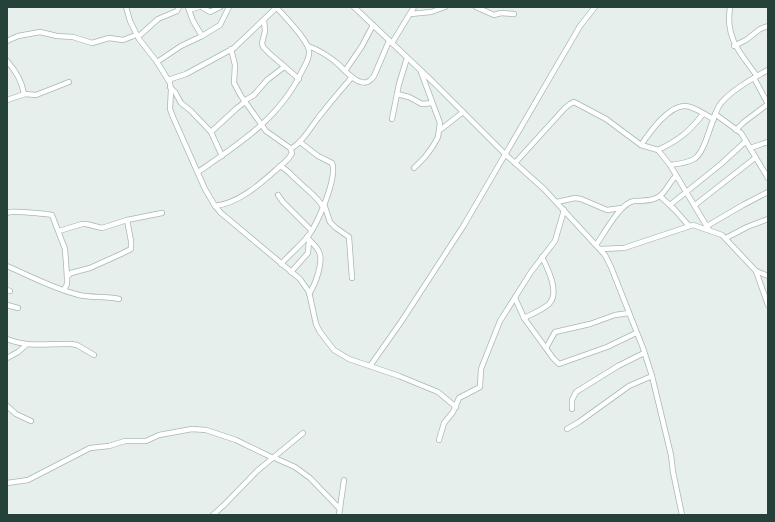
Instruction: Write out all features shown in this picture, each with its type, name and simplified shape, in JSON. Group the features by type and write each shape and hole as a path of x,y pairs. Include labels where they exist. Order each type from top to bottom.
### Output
{"street":[{"path":"126,7 130,21 137,36 157,62 168,80 172,113 215,206 221,213 305,285 309,294 316,324 328,343 334,350 342,355 438,392 456,407"},
{"path":"7,41 18,36 40,32 92,43 110,38 123,40 137,36 158,19 177,11 179,7"},
{"path":"202,36 196,28 188,8 201,7 210,12 220,7"},
{"path":"157,62 180,46 202,36 220,25 229,7"},
{"path":"168,80 186,74 231,49 277,7 304,39 308,46 310,53 307,62 285,101 241,143 198,172"},
{"path":"308,46 321,52 337,63 359,82 366,82 370,80 390,42 414,7"},
{"path":"410,14 431,12 445,7"},
{"path":"476,7 494,15 501,13 515,15 512,8"},
{"path":"370,366 450,248 506,155 580,26 595,7"},
{"path":"730,7 729,24 734,46 756,77 768,104 736,130"},
{"path":"357,8 506,155 544,189 600,249 611,267 652,376 682,515"},
{"path":"264,20 265,31 262,44 263,47 298,79"},
{"path":"345,71 362,46 373,25"},
{"path":"734,46 768,26"},
{"path":"231,49 235,65 234,83 244,102 261,125 274,138 291,149"},
{"path":"392,119 407,58"},
{"path":"7,61 17,73 23,86 24,94"},
{"path":"211,132 237,108 254,95 267,80 284,67"},
{"path":"414,168 433,146 440,130 440,123 420,70"},
{"path":"670,165 690,160 698,155 715,114 723,101 768,70"},
{"path":"291,149 300,142 352,77"},
{"path":"7,100 24,94 36,94 69,82"},
{"path":"170,87 181,103 211,132 222,156"},
{"path":"397,94 409,97 422,104 432,104"},
{"path":"515,163 566,108 574,102 606,119 642,145 658,150 670,165 708,228"},
{"path":"642,145 656,124 679,107 690,107 714,119"},
{"path":"440,130 463,112"},
{"path":"658,150 669,145 690,130 703,114"},
{"path":"715,114 740,133 755,158 767,174"},
{"path":"670,205 721,164 746,141"},
{"path":"291,272 308,253 308,239 329,193 333,166 332,163 318,156 300,142"},
{"path":"750,148 768,142"},
{"path":"215,206 237,199 258,186 290,156 292,153 291,149"},
{"path":"695,205 755,158"},
{"path":"280,166 288,171 311,192 324,206 330,222 349,237 352,278"},
{"path":"596,245 622,208 633,201 652,200 660,196 669,182 676,176"},
{"path":"708,228 743,204 768,192"},
{"path":"278,195 311,230"},
{"path":"660,196 689,226"},
{"path":"557,202 575,198 607,210 622,208"},
{"path":"439,440 444,423 456,407 459,398 480,388 481,369 500,321 542,257 555,241 564,210"},
{"path":"7,214 9,212 51,215 53,217 65,249 67,284 64,290"},
{"path":"59,231 82,224 102,228 127,220 162,213"},
{"path":"726,238 754,224 768,219"},
{"path":"67,277 71,273 90,268 131,249 127,220"},
{"path":"600,249 624,248 693,225 708,228 726,238 756,271 768,305"},
{"path":"308,239 319,251 321,262 314,288 309,294"},
{"path":"281,264 308,239"},
{"path":"524,318 549,304 553,296 550,274 542,257"},
{"path":"7,266 64,290 87,297 119,299"},
{"path":"756,271 768,276"},
{"path":"515,298 524,318 556,362 561,364 607,347 636,333"},
{"path":"7,305 18,308"},
{"path":"546,348 555,332 590,324 615,315 629,313"},
{"path":"7,339 26,345 77,345 94,354"},
{"path":"7,358 18,352 26,345"},
{"path":"572,410 572,400 576,392 618,366 644,354"},
{"path":"567,429 629,386 652,376"},
{"path":"7,406 16,414 30,421"},
{"path":"7,483 28,480 90,448 109,446 125,441 146,441 159,435 192,429 206,430 236,440 295,467 310,478 340,509"},
{"path":"212,515 224,505 257,471 275,458 303,432"},
{"path":"339,515 344,480"}]}
